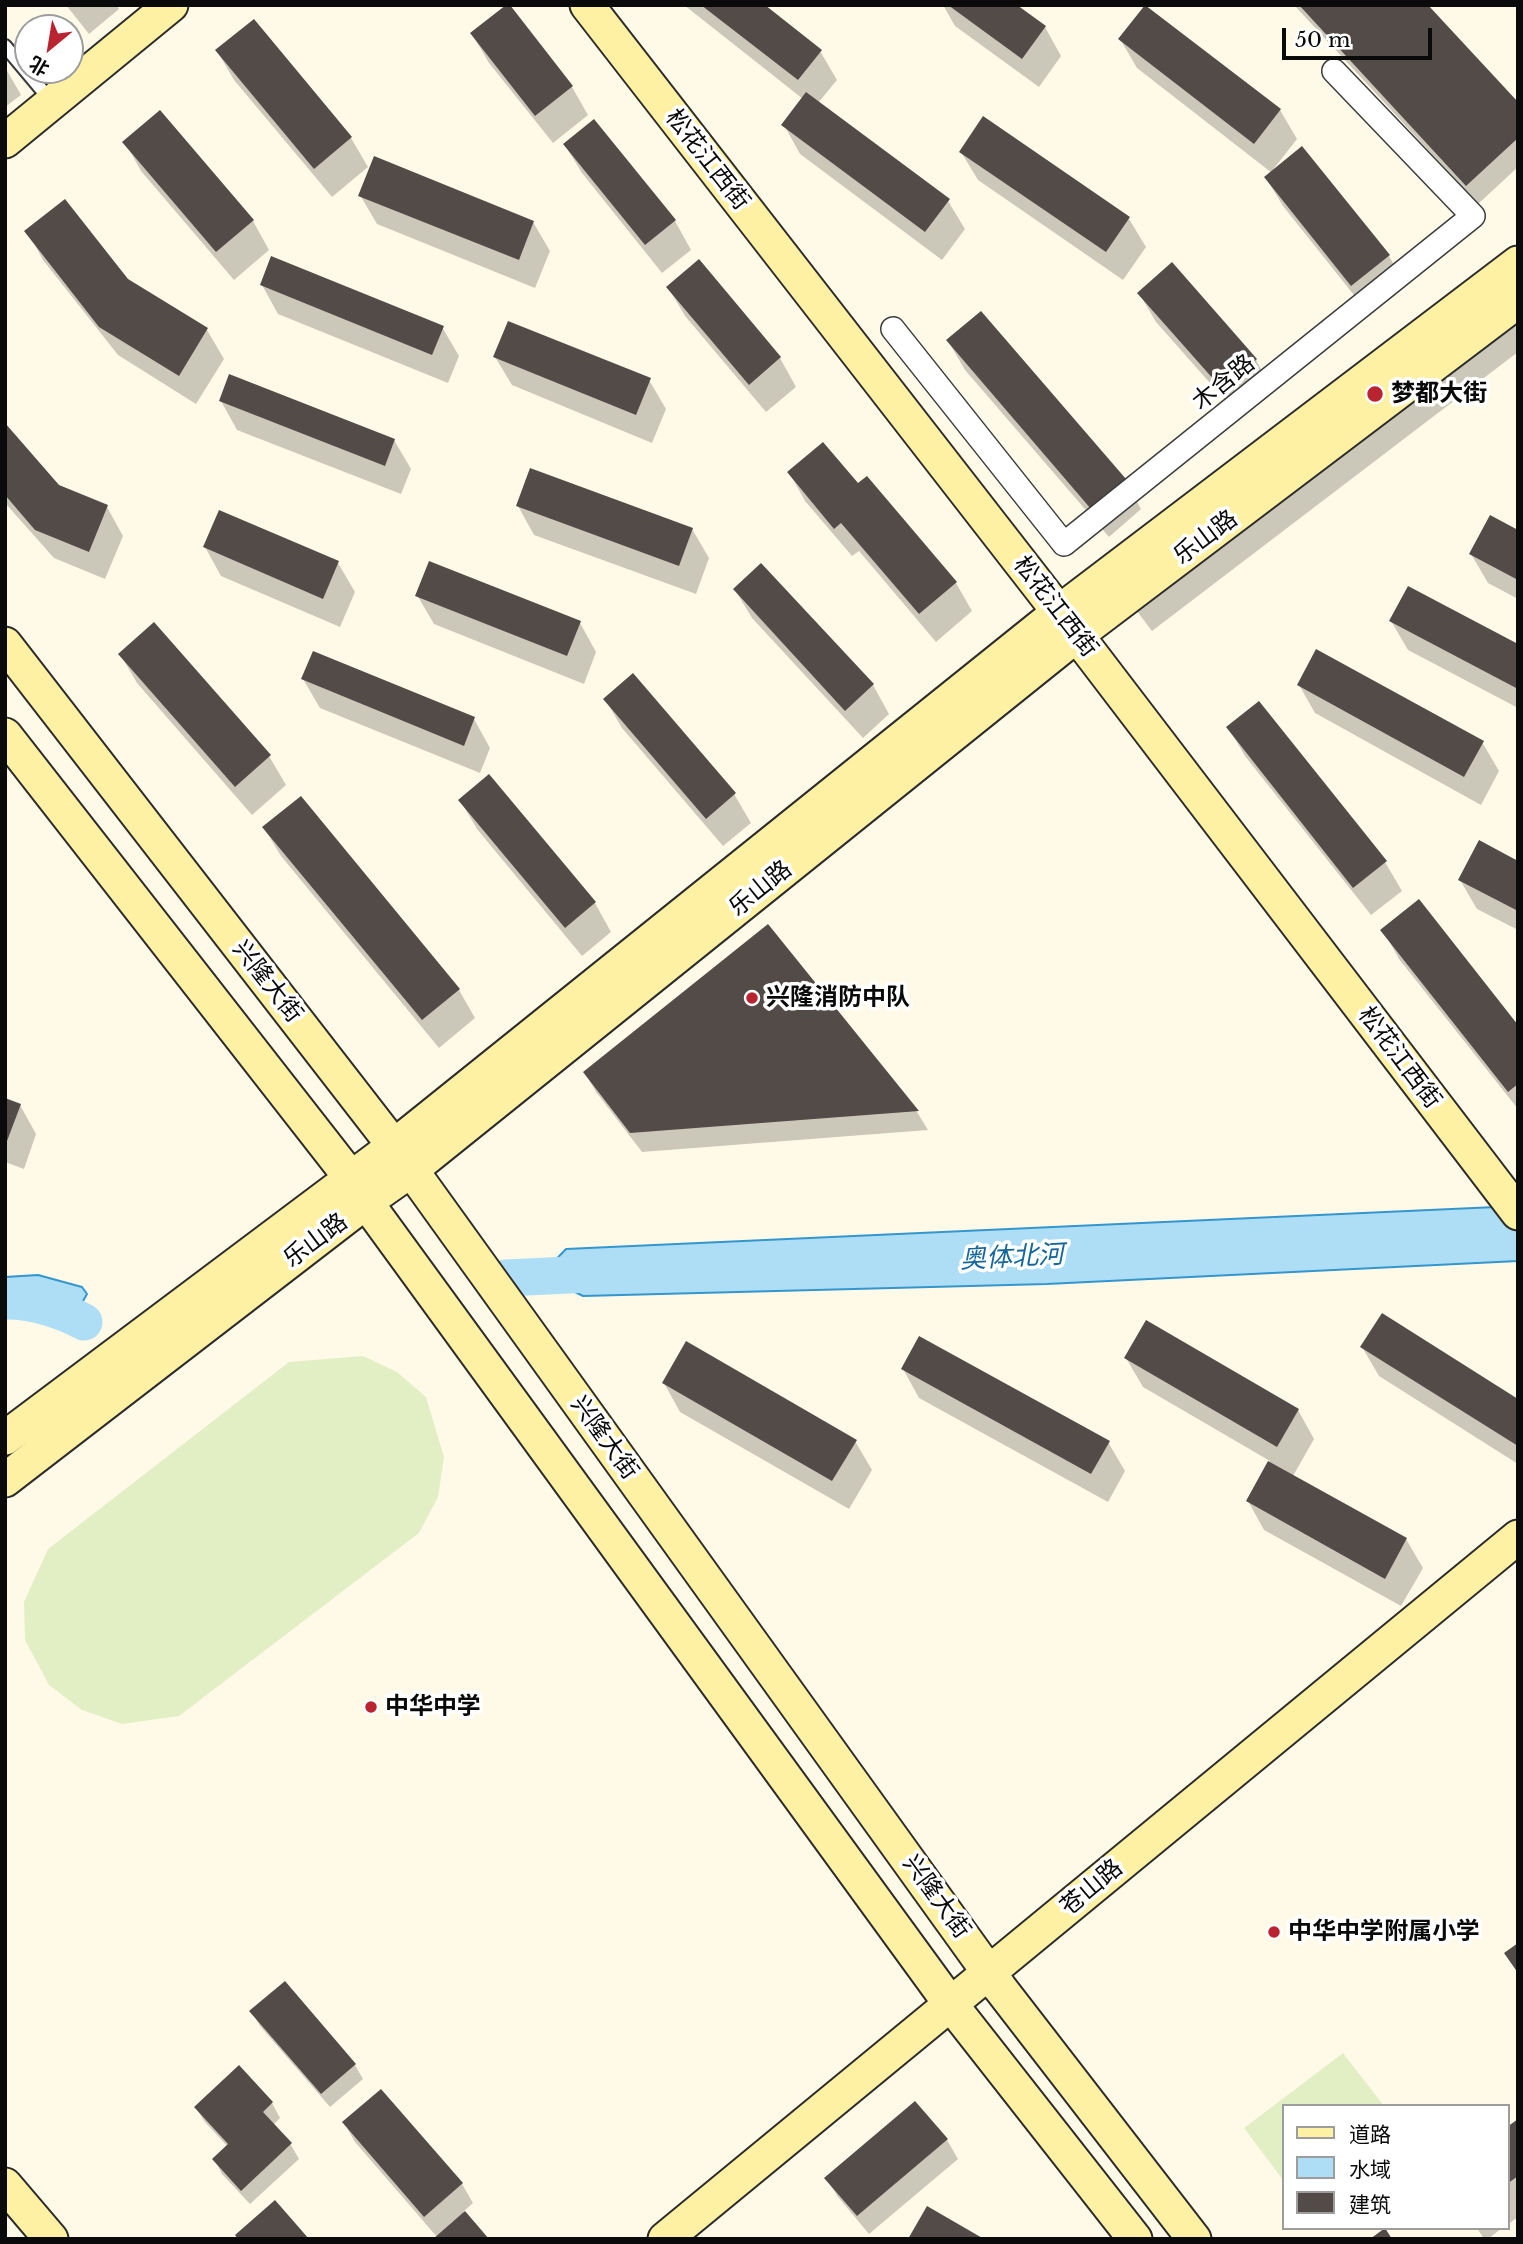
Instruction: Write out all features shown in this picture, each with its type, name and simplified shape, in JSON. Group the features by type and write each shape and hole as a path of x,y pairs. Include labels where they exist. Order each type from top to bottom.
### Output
{"street":[{"path":"5,141 171,5"},
{"name":"松花江西街","path":"587,5 1068,624 1518,1213"},
{"name":"木含路","path":"893,329 1065,544 1473,216 1334,71"},
{"name":"乐山路","path":"5,1438 402,1158 1518,263"},
{"name":"乐山路","path":"1068,624 1518,300"},
{"name":"兴隆大街","path":"5,643 402,1158 995,1980 1194,2239"},
{"name":"兴隆大街","path":"5,735 359,1190 957,2011 1135,2239"},
{"name":"乐山路","path":"5,1480 359,1190"},
{"name":"苍山路","path":"995,1980 1518,1537"},
{"name":"苍山路","path":"665,2239 957,2011 1518,1562"},
{"name":"苍山路","path":"696,2239 957,2011"},
{"path":"5,2185 51,2239"}],"lane":[{"path":"5,46 52,102"}],"green space":[{"path":"363,1356 397,1372 426,1397 444,1457 438,1497 419,1533 179,1716 122,1724 82,1710 49,1685 25,1640 24,1602 48,1549 289,1362"},
{"path":"1343,2053 1382,2104 1282,2104 1282,2179 1244,2128"}],"water":[{"path":"1518,1206 1518,1261 1047,1284 583,1296 541,1275 566,1249"},
{"path":"38,1275 82,1287 87,1294 74,1317 50,1324 23,1318 5,1318 5,1277"}],"building":[{"path":"506,5 510,5 573,86 535,116 470,33"},
{"path":"701,5 765,5 822,50 798,80"},
{"path":"948,5 1017,5 1046,26 1022,59"},
{"path":"1145,5 1281,109 1254,144 1118,39"},
{"path":"1299,5 1428,5 1518,102 1518,138 1466,186"},
{"path":"254,19 352,137 314,169 215,50"},
{"path":"806,92 950,199 925,232 781,125"},
{"path":"160,110 254,220 216,252 122,142"},
{"path":"983,116 1130,217 1106,252 959,152"},
{"path":"594,119 676,220 645,245 563,144"},
{"path":"1302,146 1390,255 1351,286 1264,177"},
{"path":"374,156 534,221 519,260 358,196"},
{"path":"65,199 128,279 208,328 179,376 99,327 24,231"},
{"path":"271,256 444,326 432,355 260,285"},
{"path":"699,259 781,357 749,385 666,287"},
{"path":"1172,262 1257,359 1223,390 1137,293"},
{"path":"981,311 1126,479 1091,509 946,340"},
{"path":"508,321 651,378 636,415 493,357"},
{"path":"229,374 395,439 385,466 219,401"},
{"path":"5,423 59,485 108,505 89,552 35,530 5,495"},
{"path":"823,442 858,483 867,476 957,582 919,614 841,523 834,529 787,472"},
{"path":"530,468 693,528 679,566 516,506"},
{"path":"219,510 339,561 323,599 203,547"},
{"path":"1490,515 1518,530 1518,580 1469,554"},
{"path":"429,561 581,621 567,656 415,596"},
{"path":"761,563 874,684 845,711 733,589"},
{"path":"1408,586 1518,644 1518,689 1389,621"},
{"path":"154,622 271,755 235,787 118,654"},
{"path":"1316,649 1484,741 1464,777 1297,685"},
{"path":"313,651 475,717 464,746 301,679"},
{"path":"633,673 736,793 706,819 603,699"},
{"path":"1259,701 1387,861 1353,888 1226,727"},
{"path":"489,774 596,902 565,928 458,800"},
{"path":"301,796 460,989 422,1020 262,827"},
{"path":"1479,840 1518,861 1518,911 1458,880"},
{"path":"1419,899 1518,1025 1518,1084 1508,1092 1380,930"},
{"name":"兴隆消防中队","path":"768,924 919,1111 630,1133 583,1072"},
{"path":"5,1098 21,1104 7,1141 5,1140"},
{"path":"1382,1313 1518,1399 1518,1446 1360,1347"},
{"path":"1146,1320 1299,1409 1277,1447 1124,1358"},
{"path":"919,1336 1110,1441 1091,1474 901,1369"},
{"path":"686,1341 857,1440 832,1481 662,1383"},
{"path":"1268,1461 1407,1538 1385,1579 1246,1501"},
{"path":"1518,1943 1518,1973 1504,1953"},
{"path":"285,1981 356,2064 321,2094 249,2011"},
{"path":"239,2065 273,2102 263,2112 292,2143 241,2191 212,2159 228,2144 194,2107"},
{"path":"381,2089 463,2183 424,2217 342,2122"},
{"path":"915,2101 948,2139 857,2216 824,2178"},
{"path":"1518,2119 1518,2176 1509,2183 1509,2126"},
{"path":"275,2200 309,2239 238,2239 235,2235"},
{"path":"927,2206 984,2239 908,2239"},
{"path":"465,2211 489,2239 433,2239"},
{"path":"1386,2230 1392,2239 1370,2239"}],"waterway":[{"name":"奥体北河","path":"506,1278 590,1274"},
{"name":"奥体北河","path":"5,1301 46,1307 84,1322"}],"place":[{"name":"梦都大街","path":"1375,394"},
{"name":"兴隆消防中队","path":"752,998"},
{"name":"中华中学","path":"371,1707"},
{"name":"中华中学附属小学","path":"1274,1932"}]}
